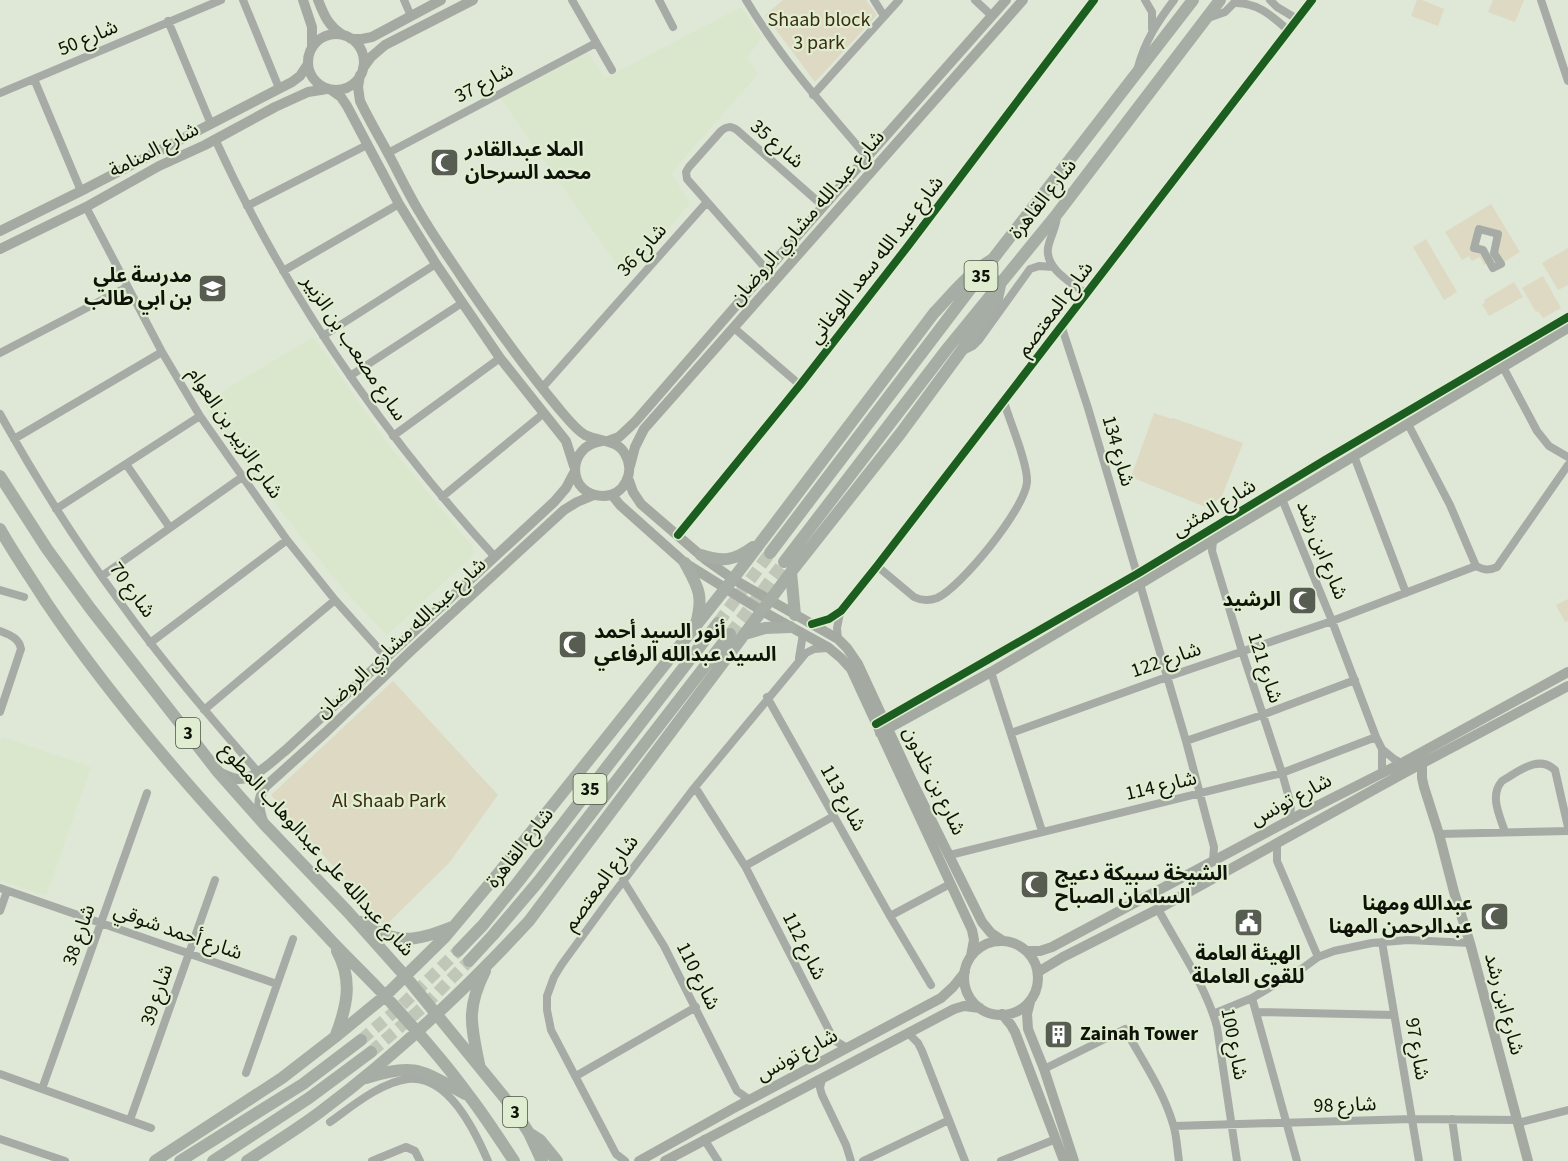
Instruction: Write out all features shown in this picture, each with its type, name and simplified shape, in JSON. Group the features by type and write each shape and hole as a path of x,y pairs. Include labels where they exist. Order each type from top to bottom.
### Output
{"main road":[{"name":"شارع القاهرة","path":"770,553 1193,0"},
{"name":"شارع القاهرة","path":"787,567 947,349 1057,214 1220,0"},
{"path":"155,1161 282,1078 335,1037 406,977 456,925 730,583 947,298 964,279 993,259"},
{"path":"247,1161 318,1113 362,1079 489,964 529,921 745,634 766,605 787,567 900,434 961,352 994,306 1000,292 1001,281"},
{"name":"شارع عبدالله علي عبدالوهاب المطوع","path":"1,479 47,549 90,608 218,772 406,977 504,1097 529,1132 542,1161"},
{"name":"3","path":"0,529 58,619 104,682 220,820 417,1031 470,1096 513,1161"},
{"path":"0,537 11,549"},
{"path":"700,555 715,559 733,559 763,539"},
{"path":"685,563 700,596 695,626"},
{"path":"745,634 793,621 787,567"},
{"name":"شارع القاهرة","path":"458,951 483,925 518,882 718,623"},
{"name":"شارع القاهرة","path":"469,961 538,882 730,634"},
{"path":"348,912 376,931 404,939 427,936 456,925"},
{"path":"326,935 339,955 346,978 344,1015 335,1037"},
{"path":"480,1068 471,1024 476,989 489,964"},
{"path":"180,1161 303,1084 362,1040"},
{"path":"213,1161 309,1098 371,1052"},
{"path":"362,1079 388,1071 415,1070 432,1076 470,1096"},
{"path":"529,1132 540,1140 557,1161"}],"street":[{"path":"194,0 198,10"},
{"name":"شارع 50","path":"0,93 221,0"},
{"path":"243,0 279,88"},
{"path":"303,0 313,31 308,64 314,80 344,101 399,204 436,264 500,358 561,434 569,449 581,486 594,495 612,495 622,488 628,478 630,466 626,455 618,446 583,434 571,423 498,330 420,213 365,111 359,96 358,84 363,63 359,47 330,26 322,13 318,0"},
{"path":"404,0 411,16"},
{"path":"312,48 325,36 365,39 441,0"},
{"path":"329,89 343,89 353,84 371,57 385,45 473,0"},
{"path":"572,0 612,70"},
{"path":"659,0 673,27"},
{"path":"746,0 813,95 867,157"},
{"path":"874,0 884,16"},
{"path":"813,95 899,0"},
{"path":"975,0 992,16"},
{"name":"شارع عبدالله مشاري الروضان","path":"605,441 619,437 635,422 1006,0"},
{"name":"شارع عبدالله مشاري الروضان","path":"630,466 635,447 644,429 1023,0"},
{"name":"شارع عبد الله سعد اللوغاني","path":"678,536 800,385 961,178 1094,0"},
{"path":"1145,0 1152,12 1152,31"},
{"path":"1137,73 1152,31 1174,0"},
{"path":"1270,0 1276,7 1297,20"},
{"name":"شارع المعتصم","path":"812,624 829,619 841,611 1062,328 1312,0"},
{"path":"1541,0 1568,81"},
{"path":"1206,19 1225,12 1235,1 1257,7 1288,30"},
{"path":"309,15 312,19 317,19 322,13"},
{"path":"168,21 211,124"},
{"path":"380,32 379,39 385,45"},
{"name":"شارع 37","path":"388,153 596,43"},
{"name":"شارع المنامة","path":"0,230 81,191 279,88 300,76 308,64"},
{"path":"940,76 939,84 944,86 949,84"},
{"path":"34,79 81,191"},
{"name":"شارع المنامة","path":"0,249 86,207 159,166 302,94 329,89"},
{"path":"923,94 929,92 933,94 934,100 930,106"},
{"path":"353,117 357,110 365,111"},
{"name":"شارع 35","path":"707,202 687,179 687,171 721,130 730,127 737,130 823,206"},
{"name":"سارع مصعب بن الزبير","path":"215,139 247,206 323,336 393,436 442,497 495,557"},
{"path":"247,206 367,145"},
{"path":"153,154 152,162 159,166"},
{"path":"137,162 142,166 141,176"},
{"path":"707,202 767,270"},
{"name":"شارع 36","path":"542,388 707,202"},
{"path":"283,271 399,204"},
{"name":"شارع الزبير بن العوام","path":"86,207 162,352 200,416 287,540 335,600 386,657"},
{"path":"1057,214 1056,226 1048,249 1049,256 1053,267 1086,294"},
{"path":"1479,229 1498,234 1494,253 1501,264 1493,268 1483,250 1474,248 1479,229"},
{"path":"323,336 436,264"},
{"path":"961,352 979,340 1030,269 1039,266 1053,267"},
{"path":"0,353 127,287"},
{"path":"350,376 462,303"},
{"name":"شارع المثنى","path":"882,726 991,672 1335,454 1568,317"},
{"path":"734,328 800,385"},
{"name":"شارع 134","path":"1062,328 1088,408 1186,741 1214,847 1213,861"},
{"name":"شارع المثنى","path":"882,726 1138,579 1212,541 1568,328"},
{"path":"698,349 698,354 706,360"},
{"path":"14,439 162,352"},
{"path":"393,436 500,358"},
{"path":"686,363 691,364 694,368 694,374"},
{"path":"1503,367 1537,431 1549,446 1568,457"},
{"path":"877,566 911,595 925,600 945,593 979,560 1022,500 1027,484 1025,465 1004,402"},
{"path":"442,497 544,413"},
{"name":"شارع 70","path":"0,414 56,509 150,643 258,772"},
{"path":"56,509 200,416"},
{"path":"635,422 637,429 644,429"},
{"path":"561,434 566,436 571,434 573,429 571,423"},
{"path":"1408,424 1450,505 1476,566 1485,571 1497,567 1568,465"},
{"path":"575,470 575,462 581,451 590,444 605,441"},
{"path":"1354,456 1406,593"},
{"path":"126,464 170,528"},
{"name":"شارع عبدالله مشاري الروضان","path":"218,772 238,779 249,777 286,750 554,502 566,488 575,470"},
{"path":"102,576 242,477"},
{"path":"628,478 641,504 730,583"},
{"name":"شارع عبدالله مشاري الروضان","path":"264,824 259,808 261,794 266,786 561,513 577,502 594,495"},
{"path":"612,495 620,505 685,563 730,583"},
{"name":"شارع ابن رشد","path":"1282,499 1376,737 1382,749 1424,787"},
{"path":"554,502 562,505 561,513"},
{"path":"632,515 634,507 641,504"},
{"path":"150,643 287,540"},
{"name":"شارع 121","path":"1212,541 1212,551 1242,651 1291,804 1290,821"},
{"name":"شارع 122","path":"1011,733 1332,621 1476,566"},
{"name":"شارع بن خلدون","path":"730,583 793,621 812,624 838,639 855,658 882,726 973,933 974,944 971,956"},
{"path":"0,590 24,597"},
{"path":"451,597 456,595 460,598 459,606"},
{"path":"204,710 335,600"},
{"path":"838,639 838,622 841,611"},
{"name":"شارع بن خلدون","path":"793,621 803,634 829,648 851,669 913,783 982,922 991,933 1003,940"},
{"path":"0,631 14,637 19,642 21,650 0,712"},
{"path":"799,660 803,634"},
{"name":"شارع المعتصم","path":"625,1161 616,1157 551,1030 547,1016 548,996 554,977 623,880 767,697 810,650 829,648"},
{"path":"991,672 1042,831"},
{"name":"شارع تونس","path":"1038,972 1263,851 1568,672"},
{"path":"1186,741 1355,680"},
{"name":"شارع تونس","path":"1027,951 1040,951 1052,947 1382,773 1422,764 1568,686"},
{"name":"شارع 113","path":"767,697 931,985"},
{"name":"شارع 114","path":"950,855 1282,773 1376,737"},
{"name":"شارع ابن رشد","path":"1382,749 1382,773"},
{"path":"286,750 286,758 292,762"},
{"path":"1439,834 1505,832 1568,829 1554,770 1549,764 1535,763 1502,781 1498,786 1495,800 1505,832"},
{"name":"شارع ابن رشد","path":"1422,764 1424,787 1470,943 1528,1161"},
{"name":"شارع 112","path":"695,787 745,866 834,1040"},
{"name":"شارع 38","path":"42,1089 147,792"},
{"path":"1291,804 1303,813"},
{"path":"745,866 834,816"},
{"path":"1277,843 1277,861"},
{"path":"1214,847 1226,855"},
{"path":"1263,851 1277,861 1318,957"},
{"name":"شارع 39","path":"130,1120 214,880"},
{"name":"شارع 110","path":"623,880 664,946 737,1091 750,1100"},
{"path":"890,916 950,884"},
{"path":"0,911 4,890"},
{"name":"شارع أحمد شوقي","path":"4,890 277,984"},
{"name":"شارع 100","path":"1158,909 1203,991 1213,1014 1217,1027 1237,1161"},
{"path":"1093,924 1086,930 1086,936 1091,940 1096,940"},
{"path":"246,1073 293,939"},
{"path":"1030,1001 1013,1013 992,1013 980,1008 967,992 964,979 971,956 982,946 1003,940 1027,951 1034,960 1038,972 1037,988 1030,1001 1027,1014 1028,1029 1044,1069 1074,1161"},
{"path":"1213,1014 1252,998 1318,957 1334,951 1382,942 1408,940 1470,943"},
{"name":"شارع 97","path":"1382,942 1419,1161"},
{"name":"شارع تونس","path":"639,1161 932,1002 948,992 965,972"},
{"path":"1252,998 1297,1161"},
{"path":"931,1022 940,1011 940,1007 932,1002"},
{"path":"576,1076 696,1007"},
{"name":"شارع تونس","path":"665,1161 959,1007 980,1008"},
{"path":"1257,1012 1394,1015"},
{"path":"1002,1014 1015,1032 1064,1161"},
{"path":"1044,1069 1125,1029 1158,1087 1174,1126 1179,1161"},
{"path":"909,1034 918,1043 965,1161"},
{"path":"831,1057 834,1040 847,1048"},
{"path":"0,1074 151,1128"},
{"path":"330,1122 375,1092 399,1081 416,1079 439,1088 450,1097 464,1115 488,1161"},
{"path":"822,1079 820,1088 822,1095 846,1145 851,1161"},
{"path":"805,1088 822,1095"},
{"path":"734,1108 737,1091"},
{"name":"شارع 98","path":"1174,1126 1412,1119 1517,1121 1568,1110"},
{"path":"1452,1119 1458,1161"},
{"path":"863,1161 949,1120"},
{"path":"710,1122 693,1136 693,1140 701,1141 718,1161"},
{"path":"0,1139 65,1161"},
{"path":"1001,1161 1056,1139"},
{"path":"372,1161 408,1148 415,1151 420,1161"}],"shaded area":[{"path":"741,7 762,37 747,58 758,74 671,173 690,203 627,279 498,95 583,52 589,54 605,78"},
{"path":"313,337 391,448 473,547 473,555 387,635 343,589 250,472 203,403"},
{"path":"2,737 91,767 46,896 0,880 0,743"}],"green space":[{"name":"Shaab block 3 park","path":"783,0 866,0 877,15 815,82 765,15"},
{"path":"1417,0 1444,9 1438,26 1411,16"},
{"path":"1493,0 1524,0 1515,22 1488,12"},
{"path":"1491,204 1520,252 1501,264 1494,253 1498,234 1479,229 1474,248 1483,250 1489,262 1484,265 1480,257 1472,261 1469,256 1462,260 1445,232"},
{"path":"1426,239 1457,292 1444,300 1413,247"},
{"path":"1568,248 1568,285 1558,290 1542,263"},
{"path":"1543,276 1561,308 1543,318 1538,311 1536,312 1522,288"},
{"path":"1514,282 1523,297 1489,316 1482,304 1485,303 1484,300"},
{"path":"1154,413 1243,443 1222,496 1208,508 1131,477"},
{"path":"1568,599 1568,621 1565,622 1556,605"},
{"name":"Al Shaab Park","path":"393,681 498,795 449,863 385,926 271,795"}],"tunnel":[{"path":"718,623 770,553"},
{"path":"730,634 784,562"},
{"path":"361,1040 400,1007 458,951"},
{"path":"371,1052 422,1008 469,961"}],"cycle path":[{"path":"678,535 800,385 1094,0"},
{"path":"812,624 829,619 841,611 1312,0"},
{"path":"876,724 1137,574 1568,317"}],"place":[{"name":"الملا عبدالقادر محمد السرحان","path":"444,162"},
{"name":"مدرسة علي بن ابي طالب","path":"213,288"},
{"name":"الرشيد","path":"1302,600"},
{"name":"أنور السيد أحمد السيد عبدالله الرفاعي","path":"573,644"},
{"name":"الشيخة سبيكة دعيج السلمان الصباح","path":"1034,885"},
{"name":"عبدالله ومهنا عبدالرحمن المهنا","path":"1494,916"},
{"name":"الهيئة العامة للقوى العاملة","path":"1248,923"},
{"name":"Zainah Tower","path":"1059,1034"}]}
